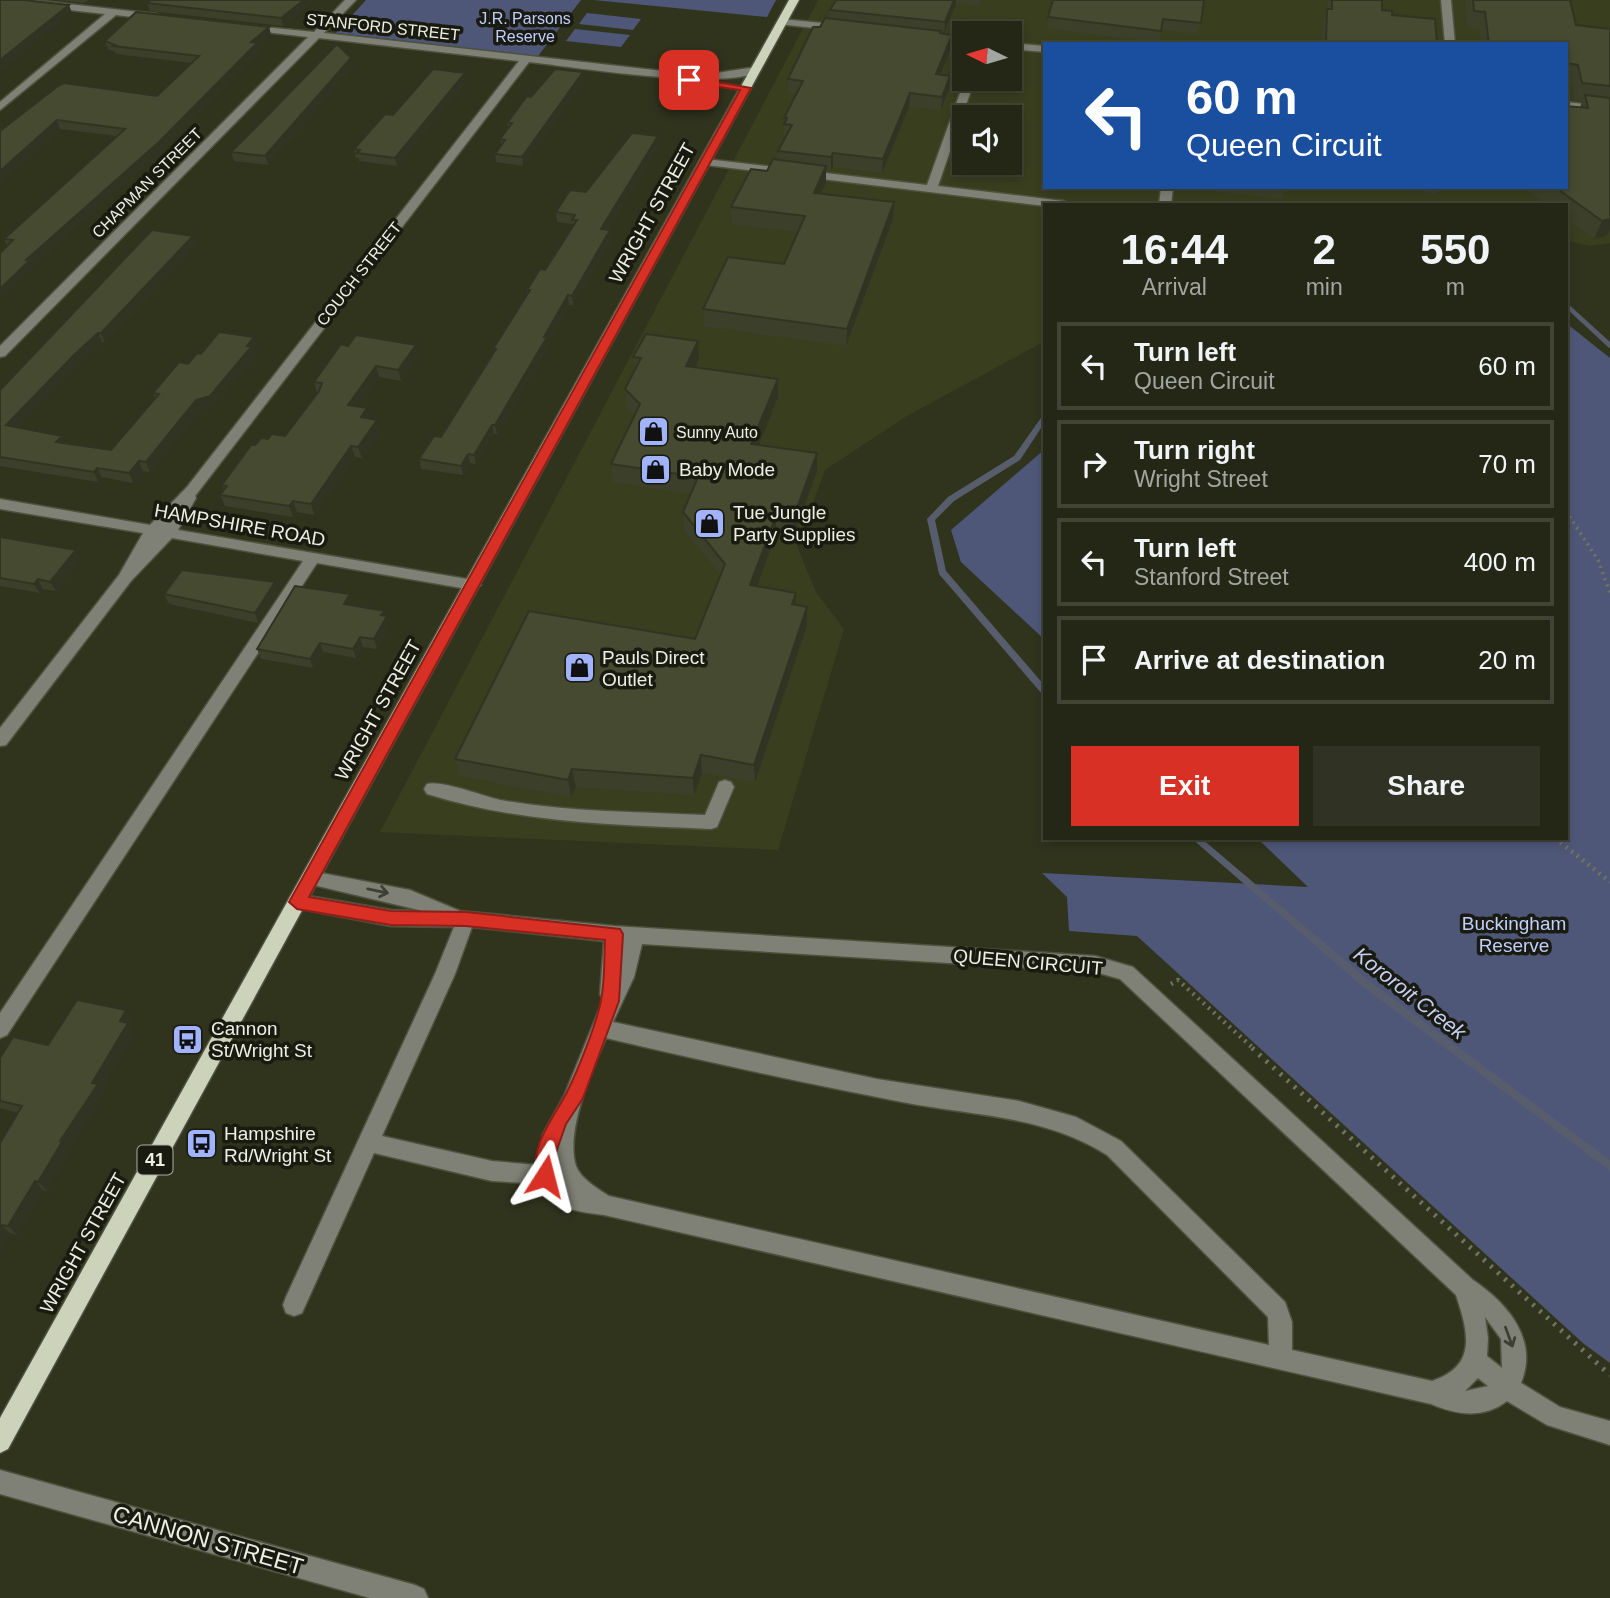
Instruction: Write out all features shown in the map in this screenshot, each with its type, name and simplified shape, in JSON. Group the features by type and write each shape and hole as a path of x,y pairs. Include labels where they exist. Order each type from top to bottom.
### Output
{"main road":[{"name":"WRIGHT STREET","path":"0,1441 794,0"}],"street":[{"path":"8,0 168,18"},
{"name":"CHAPMAN STREET","path":"0,354 351,0"},
{"path":"1446,0 1450,42"},
{"path":"0,107 114,12"},
{"path":"782,22 857,30"},
{"name":"STANFORD STREET","path":"236,26 672,75 746,88"},
{"path":"911,36 952,40"},
{"path":"1022,47 1043,49"},
{"name":"COUCH STREET","path":"0,740 126,577 150,555 160,531 183,513 192,490 526,59"},
{"name":"STANFORD STREET","path":"672,75 716,76 756,70"},
{"path":"931,189 966,91"},
{"path":"1568,105 1610,110"},
{"path":"706,162 1048,203"},
{"path":"0,521 7,505"},
{"name":"HAMPSHIRE ROAD","path":"7,505 473,585"},
{"path":"0,1029 314,557"},
{"path":"433,789 467,800 537,812 711,822 725,787"},
{"name":"QUEEN CIRCUIT","path":"311,878 410,898 466,919"},
{"name":"QUEEN CIRCUIT","path":"297,902 391,918 466,919 614,934 1095,964 1126,973 1465,1288 1494,1309 1512,1339 1514,1371 1506,1387"},
{"path":"294,1305 446,974 466,919"},
{"path":"610,1001 614,934"},
{"path":"604,1205 587,1193 566,1168 564,1145 574,1098 610,1001 624,975 635,935"},
{"path":"600,1028 916,1095 1035,1114 1092,1131 1114,1148 1277,1310 1281,1322 1280,1359"},
{"path":"574,1098 558,1120 545,1158 545,1176 565,1198 1432,1393 1448,1402 1466,1404 1488,1400 1506,1387"},
{"path":"369,1142 507,1173 545,1176 566,1168"},
{"name":"QUEEN CIRCUIT","path":"1465,1288 1478,1329 1476,1361"},
{"path":"1432,1393 1459,1382 1476,1361 1506,1387 1555,1417 1610,1433"},
{"name":"CANNON STREET","path":"0,1482 415,1598"}],"path":[{"path":"1568,514 1598,560 1610,593"},
{"path":"1558,840 1610,882"},
{"path":"1151,994 1178,979 1610,1375"}],"shaded area":[{"path":"818,0 1610,0 1610,243 1589,246 1568,241 1568,203 1043,203 1043,342 907,416 825,470 797,546 816,592 844,629 778,850 380,832"}],"green space":[{"name":"J.R. Parsons Reserve","path":"366,0 581,0 538,56 336,33"},
{"name":"J.R. Parsons Reserve","path":"594,0 776,0 767,17"},
{"path":"587,13 641,19 633,30 579,24"},
{"path":"575,29 630,35 621,47 566,41"},
{"name":"Buckingham Reserve","path":"1568,325 1610,358 1610,1363 1584,1344 1137,936 1069,931 1067,897 1042,873 1308,887 1259,840 1568,840"},
{"path":"1043,451 1043,638 961,562 951,530"}],"building":[{"path":"0,0 24,0 69,5 0,60"},
{"path":"151,0 304,0 281,18 147,3"},
{"path":"836,0 954,0 945,22 830,10"},
{"path":"1053,0 1204,0 1201,23 1163,19 1161,31 1048,17"},
{"path":"1332,0 1382,0 1382,10 1392,11 1392,15 1435,19 1437,42 1326,41 1327,9 1332,9"},
{"path":"1473,0 1570,0 1576,25 1610,29 1610,86 1582,83 1578,65 1568,63 1568,42 1489,42 1485,12 1474,11"},
{"path":"136,12 269,27 251,42 257,43 159,142 26,260 29,261 0,289 0,253 13,240 4,239 125,129 57,120 0,171 0,131 64,83 157,96 199,56 113,46 115,45 105,41"},
{"path":"825,18 941,31 940,33 952,35 936,74 950,76 942,97 910,93 883,159 833,153 831,157 778,151 792,125 784,124 787,118 784,118 803,81 788,79 813,27 820,27"},
{"path":"337,44 351,58 265,156 231,152 271,112"},
{"path":"433,69 465,73 395,158 357,153 360,150 354,149 385,114 393,115"},
{"path":"555,69 583,72 522,157 495,154 505,140 500,139 512,123 507,123 527,96 531,97"},
{"path":"1585,95 1610,98 1610,219 1602,221 1558,189 1568,189 1568,106 1588,108"},
{"path":"632,133 658,136 601,229 610,230 572,296 568,295 544,337 547,337 495,425 492,425 474,455 468,454 461,466 419,459 434,436 441,437 496,349 493,349 540,269 545,270 577,220 572,220 575,215 556,212 570,190 586,192"},
{"path":"773,159 826,166 814,193 894,202 847,329 703,309 728,257 784,264 805,216 731,207 751,169 767,171"},
{"path":"152,230 193,236 101,333 75,354 6,425 62,436 56,442 111,450 159,394 153,393 179,362 188,364 197,353 201,354 219,332 254,337 247,346 252,346 210,396 196,400 146,462 139,461 129,473 97,468 94,472 0,457 0,390"},
{"path":"646,334 698,341 686,366 778,379 751,444 817,453 793,519 776,516 750,585 796,593 792,604 807,607 754,765 701,755 693,778 572,769 568,780 455,759 529,611 695,639 725,564 683,512 698,477 611,464 640,404 625,389 641,358 633,357"},
{"path":"356,335 416,345 398,370 376,366 348,405 367,408 361,417 377,420 358,447 351,446 311,504 293,501 289,506 220,495 227,486 222,485 251,445 255,445 261,438 268,439 272,434 285,436 319,391 322,383 314,382 341,344 348,346"},
{"path":"0,537 76,550 50,582 38,579 34,584 0,578"},
{"path":"182,570 275,582 255,613 164,594"},
{"path":"295,586 350,594 344,604 385,611 381,615 387,616 374,639 360,637 353,649 320,643 310,659 257,649"},
{"path":"77,1000 126,1010 120,1021 128,1023 92,1083 98,1084 60,1141 62,1142 38,1182 35,1181 8,1226 0,1227 0,1143 22,1106 0,1101 0,1058 13,1037 48,1045"}],"waterway":[{"name":"Kororoit Creek","path":"1568,306 1610,346"},
{"name":"Kororoit Creek","path":"1043,419 1017,458 951,499 931,519 942,572 1043,690"},
{"name":"Kororoit Creek","path":"1197,840 1365,983 1610,1166"}],"place":[{"name":"Sunny Auto","path":"653,432"},
{"name":"Baby Mode","path":"656,469"},
{"name":"Tue Jungle Party Supplies","path":"710,523"},
{"name":"Pauls Direct Outlet","path":"579,668"},
{"name":"Cannon St/Wright St","path":"188,1039"},
{"name":"Hampshire Rd/Wright St","path":"201,1144"}],"route":[{"path":"545,1176 545,1158 558,1120 574,1098 610,1001 614,934 466,919 391,918 297,902 746,88 689,80"}]}
